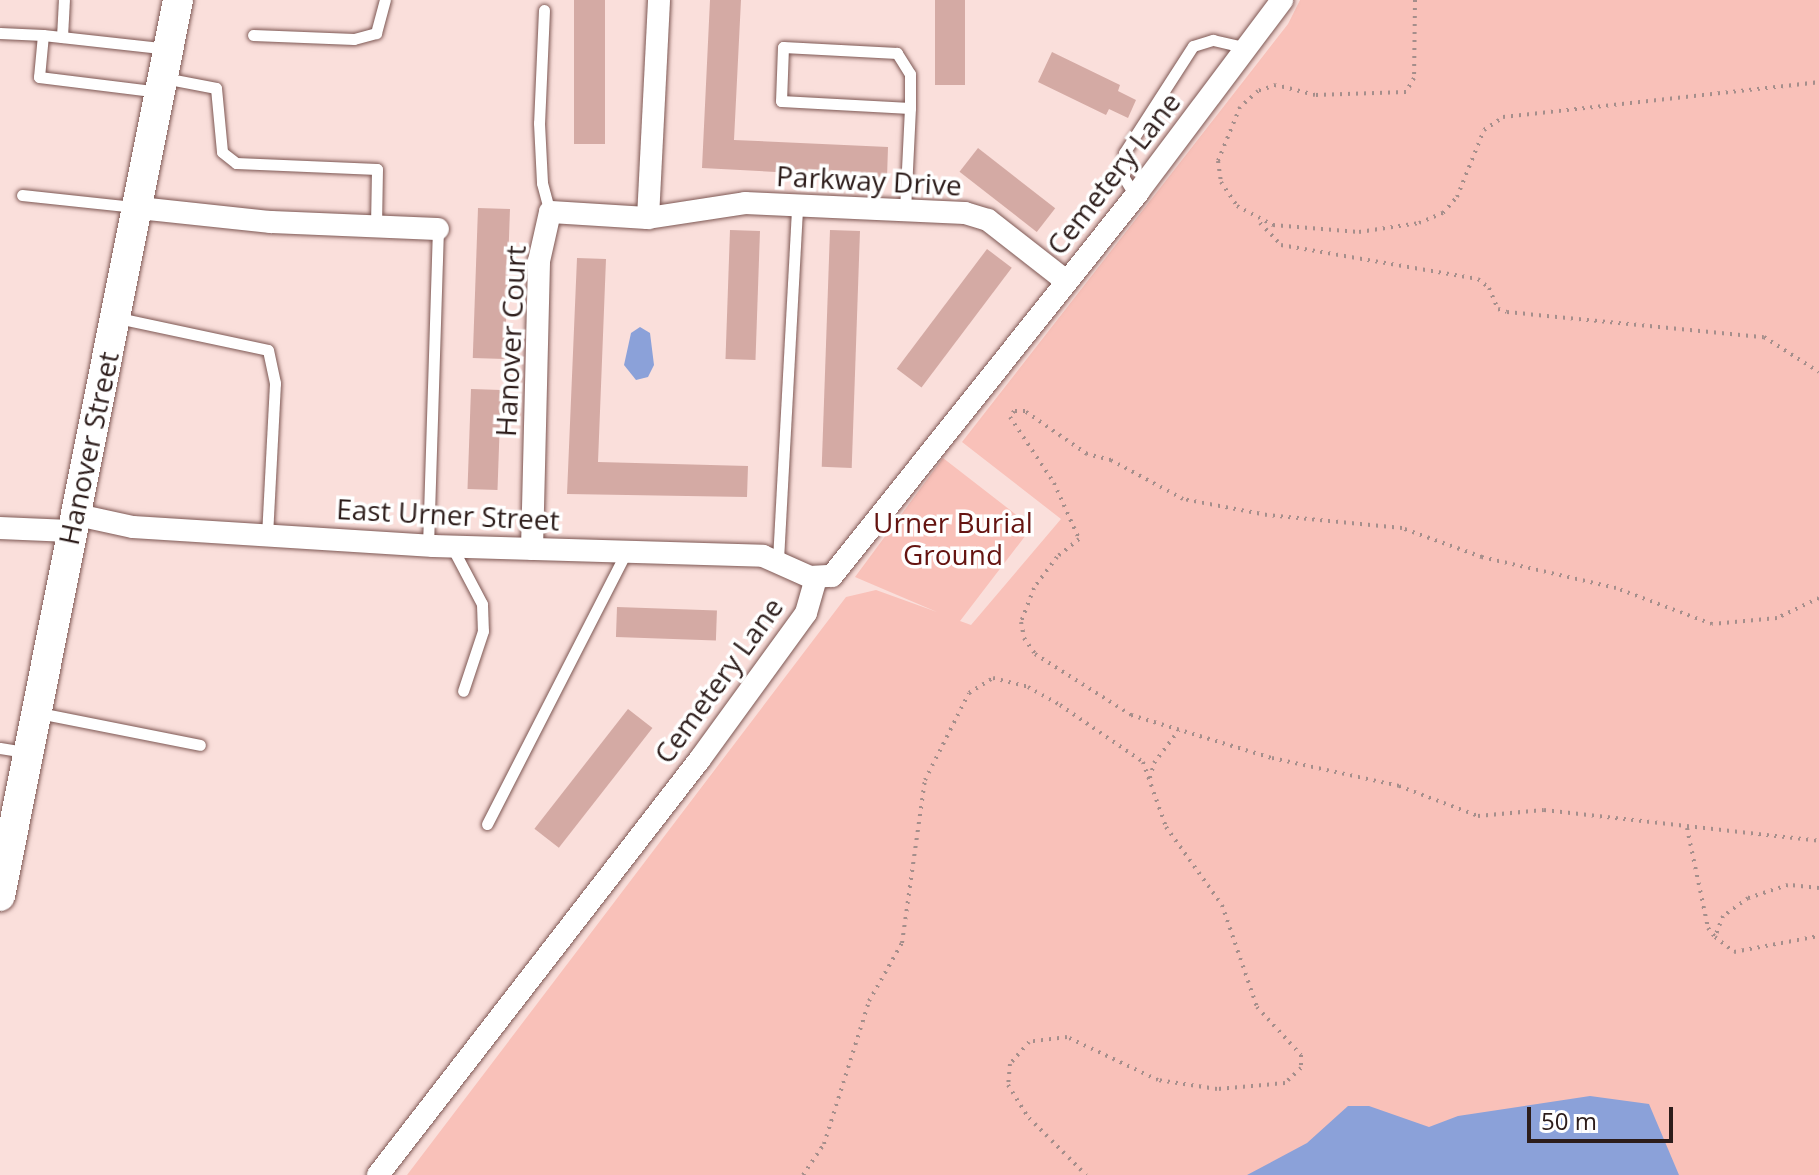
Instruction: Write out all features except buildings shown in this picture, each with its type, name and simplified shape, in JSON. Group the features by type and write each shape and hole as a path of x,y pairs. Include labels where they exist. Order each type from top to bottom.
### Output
{"main road":[{"name":"Hanover Street","path":"0,896 14,750 34,712 139,208 178,0"}],"street":[{"path":"648,218 659,0"},
{"name":"Cemetery Lane","path":"378,1175 700,759 806,613 816,579 842,569 1135,196 1282,0"},
{"name":"Parkway Drive","path":"648,218 745,203 965,213 988,220 1066,281"},
{"path":"139,208 438,229"},
{"name":"Hanover Court","path":"532,549 539,261 550,212 648,218"},
{"name":"East Urner Street","path":"0,528 72,523 428,546 778,560 816,579"}],"lane":[{"path":"62,37 64,0"},
{"path":"253,35 354,39 376,33 385,0"},
{"path":"544,10 539,137 550,212"},
{"path":"0,33 62,37 216,88 222,152 236,163 377,169 376,226"},
{"path":"43,35 39,77 165,73"},
{"path":"1135,196 1124,178 1124,153 1193,46 1213,40 1248,48"},
{"path":"905,210 910,108 910,74 897,53 783,47 781,101 910,108"},
{"path":"22,195 139,208"},
{"path":"778,560 797,207"},
{"path":"428,546 438,229"},
{"path":"116,318 268,350 275,383 267,535"},
{"path":"451,547 482,604 483,631 463,691"},
{"path":"487,824 626,552"},
{"path":"34,712 200,745"}],"path":[{"path":"1415,0 1414,78 1406,92 1315,95 1276,85 1258,91 1240,107 1222,143 1220,172 1237,206 1259,222 1281,245 1478,279 1489,288 1498,309 1507,312 1764,337 1819,372"},
{"path":"1259,222 1359,232 1419,223 1443,213 1461,188 1484,130 1503,117 1819,82"},
{"path":"1819,598 1777,618 1712,624 1616,588 1482,557 1402,528 1267,515 1183,499 1111,460 1087,454 1025,411 1014,411 1012,426 1054,483 1079,539 1057,557 1034,588 1021,622 1024,638 1035,654 1109,704 1179,730 1272,758 1399,786 1478,816 1544,810 1819,841"},
{"path":"803,1175 824,1144 869,1001 902,943 922,789 969,693 993,678 1028,687 1143,762 1166,827 1222,905 1257,1007 1295,1045 1301,1068 1285,1083 1271,1088 1192,1087 1158,1080 1067,1037 1029,1042 1010,1064 1008,1085 1029,1118 1086,1175"},
{"path":"1149,779 1154,763 1179,730"},
{"path":"1687,828 1708,928 1715,937 1734,952 1819,936"},
{"path":"1715,937 1723,916 1748,898 1788,885 1819,888"}],"green space":[{"name":"Urner Burial Ground","path":"1300,0 1819,0 1819,1175 407,1175 846,597 876,590 937,612 855,577 943,458 1032,527 960,621 971,625 1061,519 962,442 1288,24"}],"water":[{"path":"640,327 650,333 654,365 648,377 636,380 624,365 631,333"},
{"path":"1590,1096 1649,1104 1679,1175 1247,1175 1307,1143 1348,1106 1369,1106 1429,1127 1458,1116"}]}
